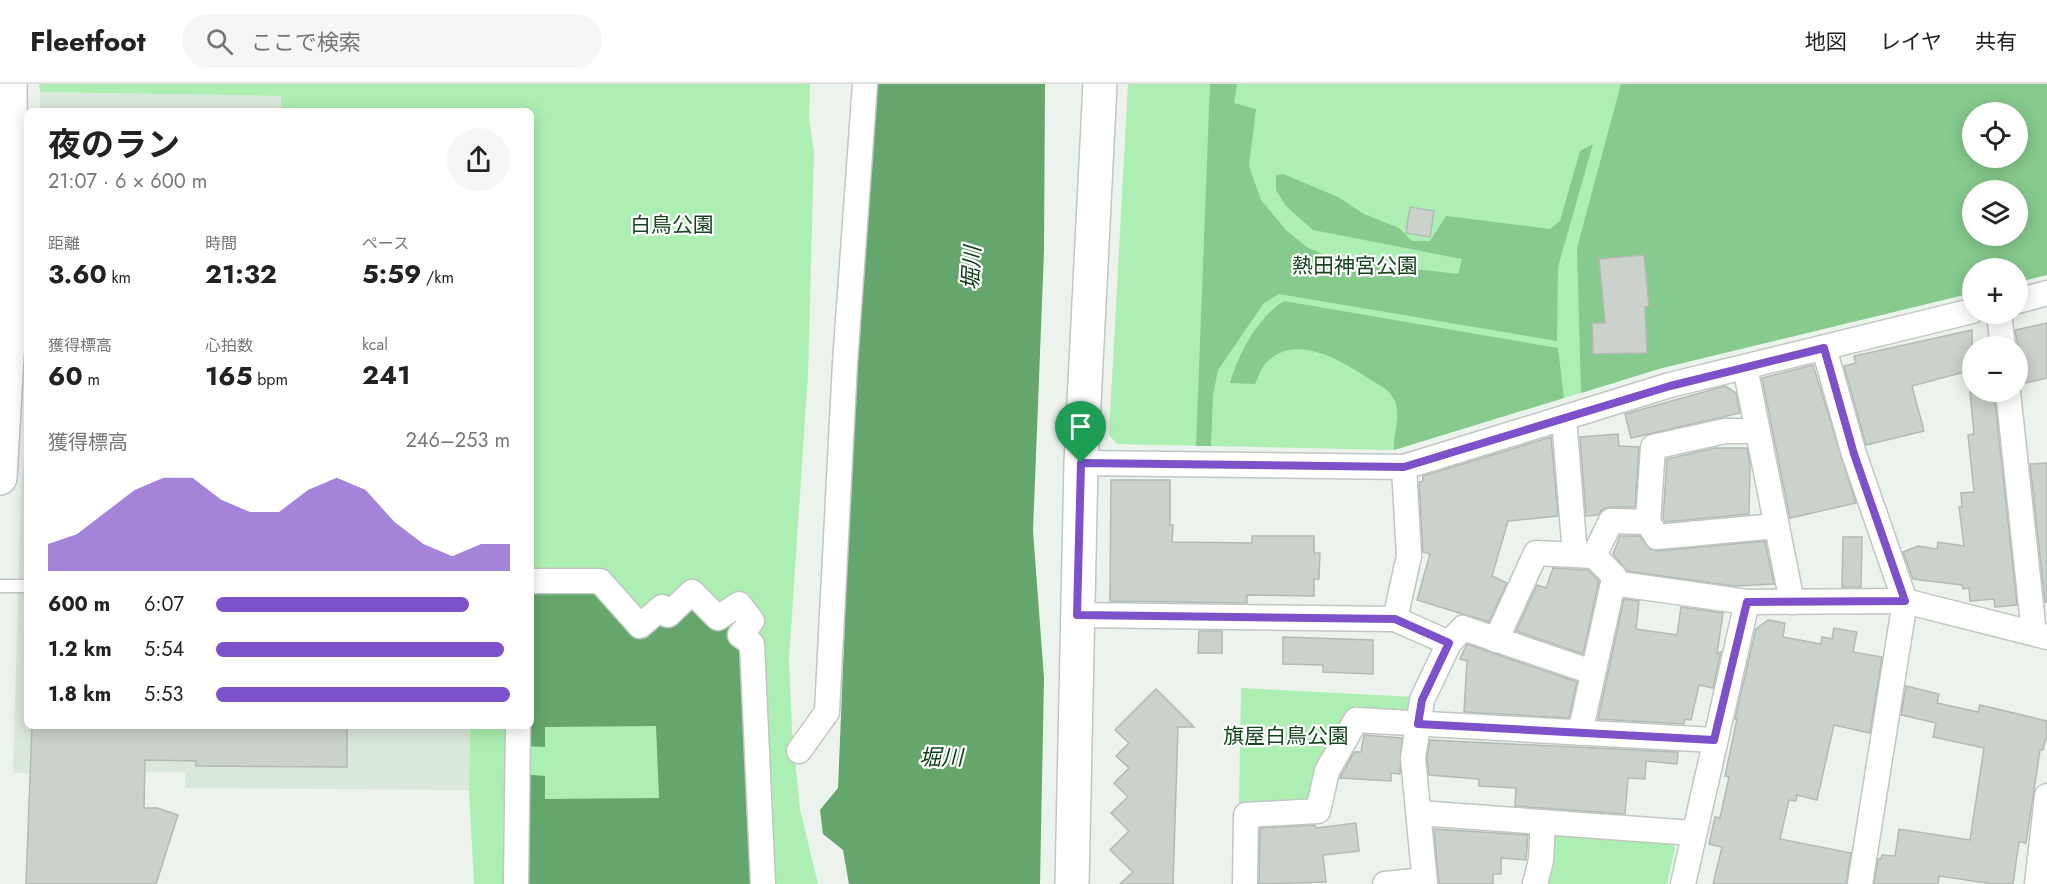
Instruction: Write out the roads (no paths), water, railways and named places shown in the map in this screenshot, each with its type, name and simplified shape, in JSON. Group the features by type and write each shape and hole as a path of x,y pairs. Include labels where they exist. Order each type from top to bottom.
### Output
{"street":[{"path":"0,478 11,288 10,84"},
{"path":"799,751 828,712 845,363 865,84"},
{"path":"1072,884 1081,463 1100,84"},
{"path":"2028,298 2047,293"},
{"path":"1081,463 1404,467 1670,386 1962,314"},
{"path":"1824,348 1854,454 1905,601 1860,884"},
{"path":"1744,367 1792,602"},
{"path":"1613,583 1747,602 1905,601 2040,635 2009,402"},
{"path":"1564,418 1585,555"},
{"path":"1757,431 1725,431 1653,447 1648,522 1657,537 1776,526"},
{"path":"1395,619 1409,555 1404,467"},
{"path":"1585,555 1611,521 1648,522"},
{"path":"1496,640 1536,553 1585,555 1614,576 1580,733"},
{"path":"534,580 600,581 640,626 662,607 668,615 692,592 718,618 739,604 752,621 740,635 752,644 763,884"},
{"path":"1683,884 1747,602"},
{"path":"1077,615 1395,619 1449,643"},
{"path":"1385,884 1425,882 1413,758 1418,724 1422,700 1449,643 1463,628 1592,672"},
{"path":"1245,884 1246,816 1318,811 1328,771 1356,720 1714,740"},
{"path":"516,884 518,729"},
{"path":"2037,884 2047,796"},
{"path":"1419,813 1693,833"},
{"path":"1535,884 1541,860 1543,822"}],"lane":[{"path":"0,586 24,586"}],"water":[{"name":"堀川","path":"871,84 1045,84 1044,251 1033,531 1044,678 1040,884 849,884 843,850 823,834 820,810 838,788 860,259"},
{"path":"534,585 597,586 640,633 694,598 737,610 748,647 758,884 520,884 521,774 545,776 545,799 659,798 656,726 545,727 545,747 522,746 522,729 534,729"}],"park label":[{"name":"白鳥公園","path":"672,225"},
{"name":"熱田神宮公園","path":"1355,266"},
{"name":"旗屋白鳥公園","path":"1286,736"}]}
